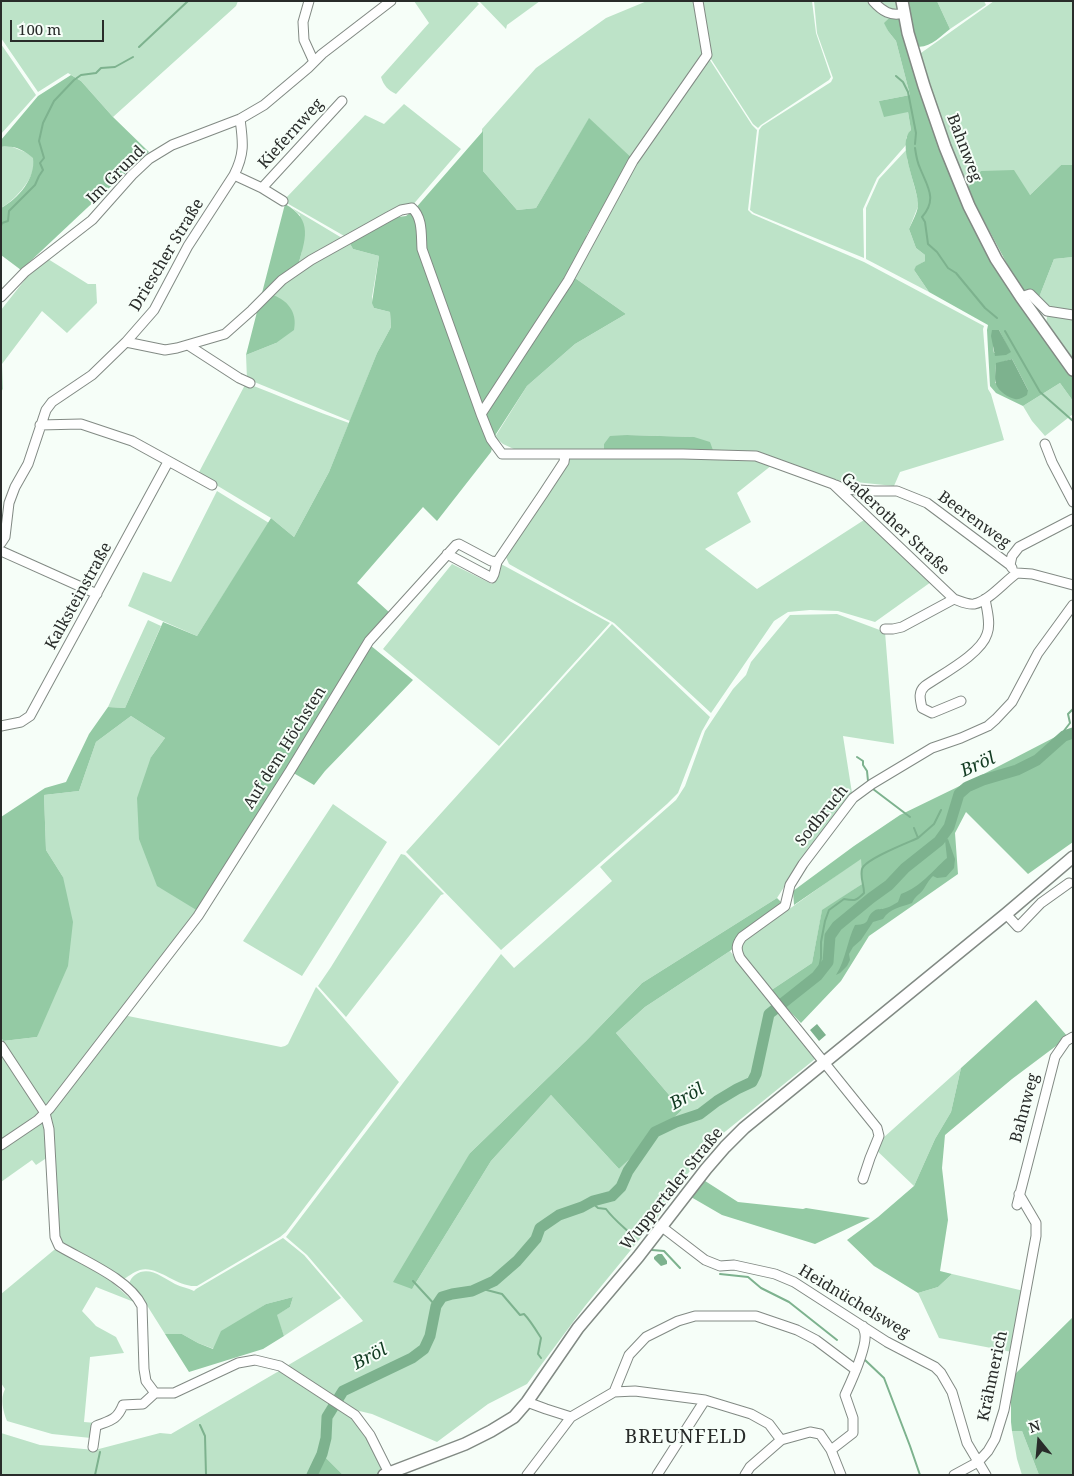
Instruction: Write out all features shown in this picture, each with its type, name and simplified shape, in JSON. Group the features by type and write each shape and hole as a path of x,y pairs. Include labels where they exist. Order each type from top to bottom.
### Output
{"main road":[{"name":"Bahnweg","path":"902,1 908,33 924,86 945,147 969,206 996,259 1073,370"},
{"name":"Wuppertaler Straße","path":"387,1474 465,1444 514,1417 527,1402 578,1328 662,1227 725,1147 744,1128 1073,858"}],"street":[{"path":"309,1 303,22 304,40 314,62"},
{"name":"Im Grund","path":"1,297 25,272 92,220 149,159 172,145 240,119 264,105 322,54 391,1"},
{"path":"481,414 568,281 633,161 707,54 698,1"},
{"path":"873,1 888,14 904,13"},
{"name":"Kiefernweg","path":"262,188 342,101"},
{"name":"Driescher Straße","path":"1,542 5,537 9,503 15,487 28,464 46,410 52,402 92,375 126,342 154,310 188,246 234,175 239,164 243,151 240,119"},
{"name":"Kiefernweg","path":"234,175 262,188 283,202"},
{"path":"126,342 166,350 225,334 282,280 311,260 401,210 412,208 417,212 420,222 422,249 481,414"},
{"path":"1021,297 1030,294 1047,311 1073,315"},
{"path":"188,345 250,383"},
{"name":"Gaderother Straße","path":"481,414 491,439 502,454 756,456 833,484 954,599 972,604 985,600"},
{"path":"40,425 81,424 132,441 212,485"},
{"path":"1045,444 1052,462 1073,502"},
{"path":"497,562 491,561 459,544 447,554 492,578 497,562 564,462 565,455"},
{"name":"Kalksteinstraße","path":"1,726 21,722 30,716 98,594 168,462"},
{"name":"Beerenweg","path":"833,484 845,489 896,491 927,503 1010,565 1017,573"},
{"path":"1,497 9,503"},
{"path":"1010,565 1012,556 1019,547 1073,519"},
{"path":"1,551 98,594"},
{"name":"Auf dem Höchsten","path":"1,1145 45,1113 198,916 290,771 369,641 447,554"},
{"path":"961,701 932,713 922,708 921,690 974,653 983,643 988,633 988,616 985,600 1017,573 1032,574 1073,586"},
{"path":"885,629 902,627 954,599"},
{"name":"Sodbruch","path":"863,1179 879,1136 877,1128 740,958 736,950 737,943 742,937 785,906 790,885 803,864 853,798 872,784 932,748 988,726 996,719 1012,702 1038,653 1073,605"},
{"path":"1006,914 1018,927 1041,903 1069,883"},
{"name":"Bahnweg","path":"1017,1205 1055,1057 1066,1041 1073,1036"},
{"path":"1,1046 45,1113 49,1129 55,1237 58,1246 109,1274 123,1283 138,1297 142,1306 146,1381 155,1393"},
{"name":"Krähmerich","path":"978,1462 988,1452 1004,1410 1034,1252 1036,1223 1019,1194"},
{"name":"Heidnüchelsweg","path":"662,1227 705,1260 720,1266 734,1265 775,1274 794,1282 887,1342 934,1366 941,1373 952,1392 967,1442 986,1475"},
{"path":"614,1392 629,1355 646,1337 678,1321 695,1316 756,1316 798,1330 816,1340 856,1370"},
{"path":"831,1450 853,1433 854,1418 845,1395 856,1370 865,1335 863,1326"},
{"path":"93,1447 96,1426 119,1415 123,1405 143,1404 155,1393 174,1393 238,1363 255,1360 280,1366 355,1415 370,1435 387,1474"},
{"path":"527,1475 571,1417 614,1392 636,1391 705,1400 751,1414 769,1424 781,1440"},
{"path":"657,1475 705,1400"},
{"path":"527,1402 571,1417"},
{"path":"744,1475 750,1467 781,1440 810,1432 820,1434 831,1450 841,1475"},
{"path":"954,1475 978,1462"}],"shaded area":[{"path":"1,1 238,1 236,6 113,117 81,81 68,73 38,92 1,38"},
{"path":"414,1 476,1 479,4 396,94 383,83 381,77 429,23"},
{"path":"479,1 540,1 507,25 506,29"},
{"path":"647,1 696,1 704,53 633,159 589,119 536,208 517,210 483,171 482,129 536,68 606,18"},
{"path":"699,1 812,1 816,33 831,77 758,128 753,124 709,56"},
{"path":"814,1 870,1 889,18 885,23 888,31 896,41 910,95 879,101 908,112 911,130 906,138 906,145 877,178 863,209 864,258 750,210 759,130 762,126 831,82 833,78 817,33"},
{"path":"876,1 900,1 901,11 896,14"},
{"path":"907,1 937,1 950,29 938,39 925,46 915,46"},
{"path":"937,1 984,1 986,5 950,29"},
{"path":"994,1 1073,1 1073,165 1061,165 1030,195 967,189 952,154 919,59 921,53"},
{"path":"889,18 901,19 912,68 957,192 1032,318 1073,376 1073,401 1060,383 1023,406 996,393 990,386 988,325 929,292 914,270 916,266 925,261 925,255 916,248 909,229 918,203 906,154 907,136 911,130 908,112 884,117 879,101 910,95 896,41 884,23","holes":["999,330 1010,352 994,353 993,347","1012,359 1028,390 995,383 996,364"]},
{"path":"1,44 36,95 1,134"},
{"path":"708,57 757,130 748,210 752,214 864,262 984,326 988,389 1004,440 900,472 894,486 826,479 773,459 714,453 693,437 627,435 604,444 604,452 516,450 503,444 495,437 527,386 575,344 626,314 575,278 587,234"},
{"path":"71,75 81,81 113,117 149,152 21,270 1,255 1,208 14,199 29,180 32,173 33,158 18,149 1,147 1,140 38,96"},
{"path":"404,104 461,149 411,207 346,237 285,202 286,198 365,115 384,124"},
{"path":"589,118 633,159 587,234 575,278 626,314 575,344 527,386 496,434 491,452 437,521 423,507 357,583 390,613 365,641 413,680 325,771 314,785 290,771 198,911 157,886 139,839 137,798 151,757 165,738 131,716 96,742 79,791 44,795 46,850 63,877 73,922 68,966 37,1037 3,1041 1,1037 1,817 45,788 66,782 89,734 108,707 125,708 163,622 197,636 271,518 294,537 329,472 377,353 391,327 390,312 374,308 372,303 379,256 353,249 349,242 390,218 406,216 414,210 483,131 483,171 517,210 536,208"},
{"path":"10,146 34,158 33,172 22,190 1,208 1,147"},
{"path":"907,149 907,159 919,204 909,229 916,248 925,255 925,261 914,270 929,292 866,259 866,208 879,179"},
{"path":"1061,165 1073,165 1073,257 1054,259 1038,300 1022,292 967,189 981,171 1014,170 1030,195"},
{"path":"285,204 294,210 304,224 305,239 303,248 298,266 279,278 262,293"},
{"path":"292,208 342,238 298,266 302,251 300,215"},
{"path":"349,242 353,249 379,256 372,297 374,308 390,312 391,327 377,353 350,421 247,379 246,355 276,343 270,294 289,278"},
{"path":"1073,257 1073,314 1049,309 1038,300 1054,259"},
{"path":"48,259 88,284 96,284 97,303 67,333 42,311 2,364 3,389 1,392 1,310 27,277"},
{"path":"270,294 281,299 290,307 294,317 294,330 276,343 246,355 259,304"},
{"path":"1047,316 1073,317 1073,362 1046,325"},
{"path":"992,330 999,330 1011,352 1006,355 995,356 991,336"},
{"path":"1012,359 1028,390 1027,395 1018,399 1004,394 995,382 996,363"},
{"path":"246,383 349,423 329,472 294,537 271,518 198,474"},
{"path":"1060,383 1073,401 1073,414 1045,436 1032,421 1023,406"},
{"path":"610,436 694,437 710,442 714,453 604,452 604,444"},
{"path":"676,457 761,460 772,465 737,493 751,522 705,549 757,589 864,520 931,582 875,622 838,611 810,610 788,612 774,621 711,713 614,623 509,564 505,555 568,459"},
{"path":"217,491 269,523 197,636 128,606 143,572 171,582"},
{"path":"452,564 492,584 501,564 610,623 499,746 383,649"},
{"path":"837,614 885,632 894,744 843,736 852,793 795,870 777,898 642,983 586,1041 470,1153 412,1289 491,1161 551,1095 619,1169 682,1110 616,1033 645,1007 730,951 815,1056 815,1059 721,1135 701,1155 657,1218 585,1306 527,1384 488,1404 437,1442 372,1414 351,1409 285,1367 363,1321 307,1255 286,1237 501,954 514,968 612,881 600,867 676,800 685,786 705,731 733,689 746,675 751,662 790,615"},
{"path":"148,620 161,626 125,708 108,707"},
{"path":"612,624 710,717 702,731 678,793 501,950 406,852"},
{"path":"131,716 165,738 151,757 198,911 49,1106 43,1106 3,1041 37,1037 63,877 46,850 44,795 79,791 96,742"},
{"path":"1059,735 1073,738 1073,842 1028,874 966,812 955,833 958,874 869,936 841,981 801,1023 770,991 812,963 822,910 862,884 861,859 794,905 793,891 900,815"},
{"path":"333,804 387,842 302,976 243,941"},
{"path":"948,839 955,859 954,868 946,877 937,878 933,876 912,903 896,908 883,919 873,922 861,940 853,947 849,954 850,960 847,966 836,975 855,925 866,922 875,910 888,908 898,902 901,894 915,887 926,878 947,858 945,840"},
{"path":"401,854 405,855 444,894 441,895 346,1017 318,986"},
{"path":"861,858 862,884 822,911 812,963 770,991 741,957 740,944"},
{"path":"777,898 785,906 730,951 645,1007 616,1033 682,1110 619,1169 551,1095 491,1161 412,1289 393,1282 470,1153 586,1041 642,983"},
{"path":"316,987 399,1082 286,1232 197,1286 182,1284 161,1273 147,1269 137,1271 122,1280 66,1248 59,1238 49,1116 50,1112 123,1015 281,1047 288,1044"},
{"path":"1036,1000 1068,1037 1012,1079 945,1135 942,1168 948,1220 940,1271 952,1274 938,1287 918,1293 874,1266 847,1240 878,1217 914,1186 935,1139 951,1112 961,1068"},
{"path":"817,1024 826,1035 819,1041 810,1030"},
{"path":"1,1047 41,1113 1,1143"},
{"path":"961,1068 951,1112 935,1139 914,1186 873,1147"},
{"path":"41,1121 44,1122 48,1157 36,1165 32,1160 1,1182 1,1147"},
{"path":"702,1179 738,1202 806,1208 870,1218 815,1244 722,1215 691,1197"},
{"path":"283,1238 304,1255 341,1298 284,1336 276,1315 290,1307 293,1297 266,1304 244,1318 214,1349 182,1334 165,1334 148,1307 129,1284 135,1275 145,1271 194,1291"},
{"path":"54,1250 58,1250 106,1277 134,1302 96,1287 82,1311 96,1326 116,1337 124,1353 90,1357 84,1422 96,1423 91,1438 52,1434 7,1421 3,1409 2,1401 5,1389 1,1383 1,1294"},
{"path":"658,1254 662,1254 667,1264 661,1266 654,1259"},
{"path":"952,1274 1024,1291 1012,1352 939,1338 918,1293 938,1287"},
{"path":"293,1297 290,1307 277,1315 284,1336 263,1349 189,1372 165,1334 182,1334 213,1349 221,1331 266,1304"},
{"path":"1073,1317 1073,1475 1039,1475 1022,1431 1012,1431 1011,1378"},
{"path":"279,1371 333,1404 359,1424 368,1437 382,1467 380,1472 376,1475 343,1475 324,1456 313,1460 308,1475 1,1475 1,1433 40,1445 95,1450 160,1433 171,1434"},
{"path":"1012,1431 1022,1431 1039,1475 1022,1475"},
{"path":"318,1455 324,1456 343,1475 308,1475 313,1460"}],"waterway":[{"path":"139,47 188,1"},
{"path":"1,226 2,223 8,221 9,211 35,185 43,170 40,163 44,158 39,141 43,123 54,101 81,75 96,73 101,68 115,67 133,57"},
{"path":"896,76 903,82 908,92 916,133 915,144"},
{"path":"915,148 918,163 930,192 929,204 922,217 925,222 928,244 937,252 948,268 956,273 985,308 997,318"},
{"path":"1005,331 1040,392 1073,421"},
{"path":"1063,738 1063,732 1070,723 1068,714 1073,709"},
{"name":"Bröl","path":"312,1475 322,1454 326,1438 327,1417 343,1391 412,1358 424,1349 430,1336 436,1306 442,1297 472,1291 494,1281 517,1261 536,1239 540,1228 559,1215 593,1201 612,1196 621,1187 628,1171 655,1132 700,1114 717,1101 752,1082 756,1074 769,1014 817,976 828,962 830,936 837,926 889,885 905,868 939,841 949,827 959,794 967,787 1017,770 1037,760 1064,736 1073,733"},
{"path":"857,757 863,761 868,781"},
{"path":"873,789 910,817"},
{"path":"918,838 934,824 941,810"},
{"path":"818,974 821,942 829,910 844,899 855,900 861,896 864,893 862,869 865,865 878,856 918,838 914,828"},
{"path":"591,1202 598,1208 606,1209 634,1237"},
{"path":"652,1250 664,1251 680,1268"},
{"path":"720,1274 748,1277 761,1288 789,1302 837,1340"},
{"path":"413,1281 436,1306"},
{"path":"479,1288 502,1294 520,1315 524,1314 526,1316 541,1338 538,1354 541,1358"},
{"path":"865,1360 884,1378 920,1475"},
{"path":"200,1425 205,1436 206,1475"},
{"path":"95,1475 100,1452"}],"district":[{"name":"BREUNFELD","path":"686,1438"}]}
